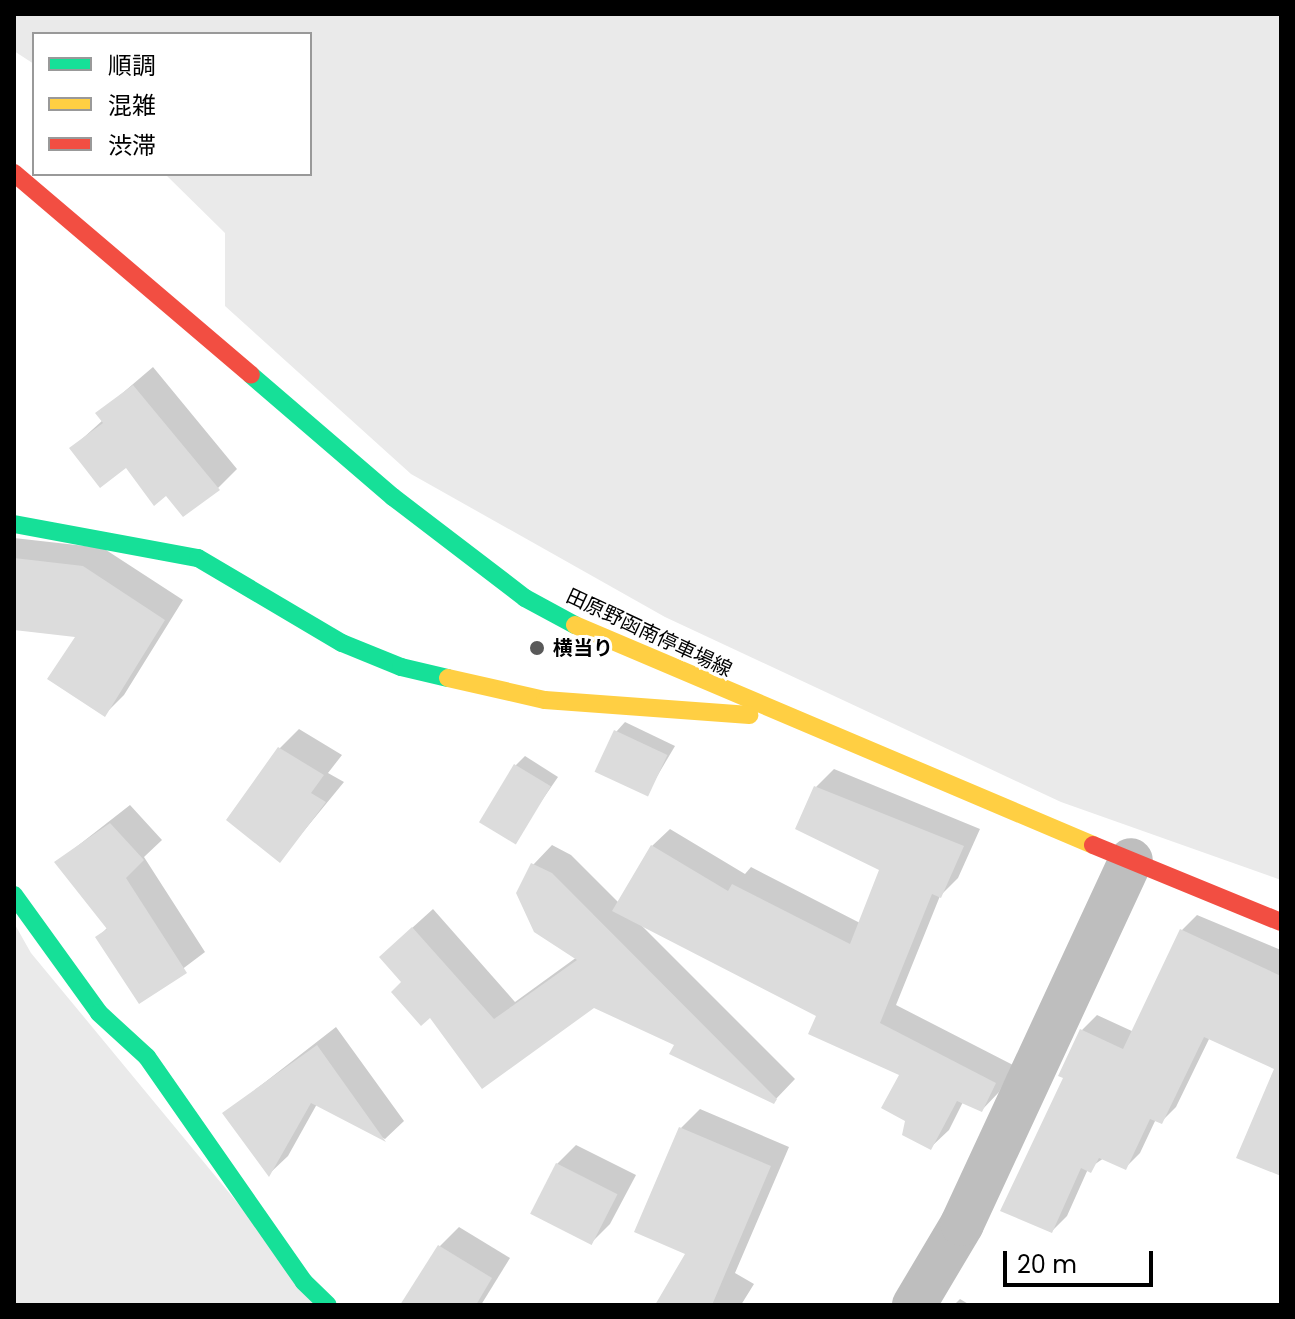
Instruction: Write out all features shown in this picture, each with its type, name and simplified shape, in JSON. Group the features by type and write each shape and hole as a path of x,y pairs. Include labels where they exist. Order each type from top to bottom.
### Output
{"main road":[{"name":"田原野函南停車場線","path":"14,173 393,497 525,598 594,636 780,716 1281,922"},
{"path":"14,524 198,558 342,643 401,667 545,700 780,716"},
{"path":"14,895 99,1013 147,1057 304,1282 328,1305"}],"street":[{"path":"914,1305 962,1224 1131,860"}],"shaded area":[{"path":"14,14 1281,14 1281,880 1061,802 665,617 411,474 225,306 225,233 167,176 312,176 312,32 32,32 32,63 14,51"},
{"path":"14,923 31,953 322,1305 14,1305"}],"building":[{"path":"133,385 220,490 183,517 166,496 154,506 126,468 100,488 69,448 103,423 95,413"},
{"path":"14,558 83,566 165,620 105,717 47,679 75,637 14,630"},
{"path":"614,730 667,755 648,797 595,772"},
{"path":"278,747 324,775 311,793 326,802 280,863 226,820"},
{"path":"514,764 551,786 516,844 479,822"},
{"path":"814,786 964,846 941,898 932,894 880,1023 996,1083 982,1112 957,1101 931,1150 902,1135 905,1121 881,1108 899,1075 808,1034 816,1016 612,911 651,845 728,891 732,884 850,944 879,870 795,829"},
{"path":"110,823 144,860 126,878 187,973 139,1004 95,937 107,929 54,862"},
{"path":"531,863 552,873 777,1099 774,1104 669,1054 674,1045 594,1008 482,1089 430,1018 421,1026 391,992 401,982 379,957 412,927 494,1019 577,960 534,932 516,893"},
{"path":"1180,929 1281,976 1281,1176 1236,1158 1274,1069 1204,1037 1162,1124 1150,1119 1126,1170 1099,1158 1091,1173 1081,1168 1052,1233 1000,1211 1063,1078 1058,1076 1080,1029 1123,1049"},
{"path":"317,1045 386,1142 311,1103 269,1177 222,1113"},
{"path":"679,1127 771,1166 712,1305 655,1305 685,1254 634,1232"},
{"path":"556,1163 617,1194 592,1245 530,1214"},
{"path":"438,1245 492,1278 476,1305 400,1305"}],"traffic: fast":[{"path":"251,375 393,497 525,598 575,625"},
{"path":"14,524 198,558 342,643 401,667 448,678"},
{"path":"14,895 99,1013 147,1057 304,1282 328,1305"}],"traffic: slow":[{"path":"575,625 1093,845"},
{"path":"448,678 545,700 749,715"}],"traffic: jam":[{"path":"14,173 251,375"},
{"path":"1093,845 1281,922"}],"place":[{"name":"横当り","path":"537,648"}]}
